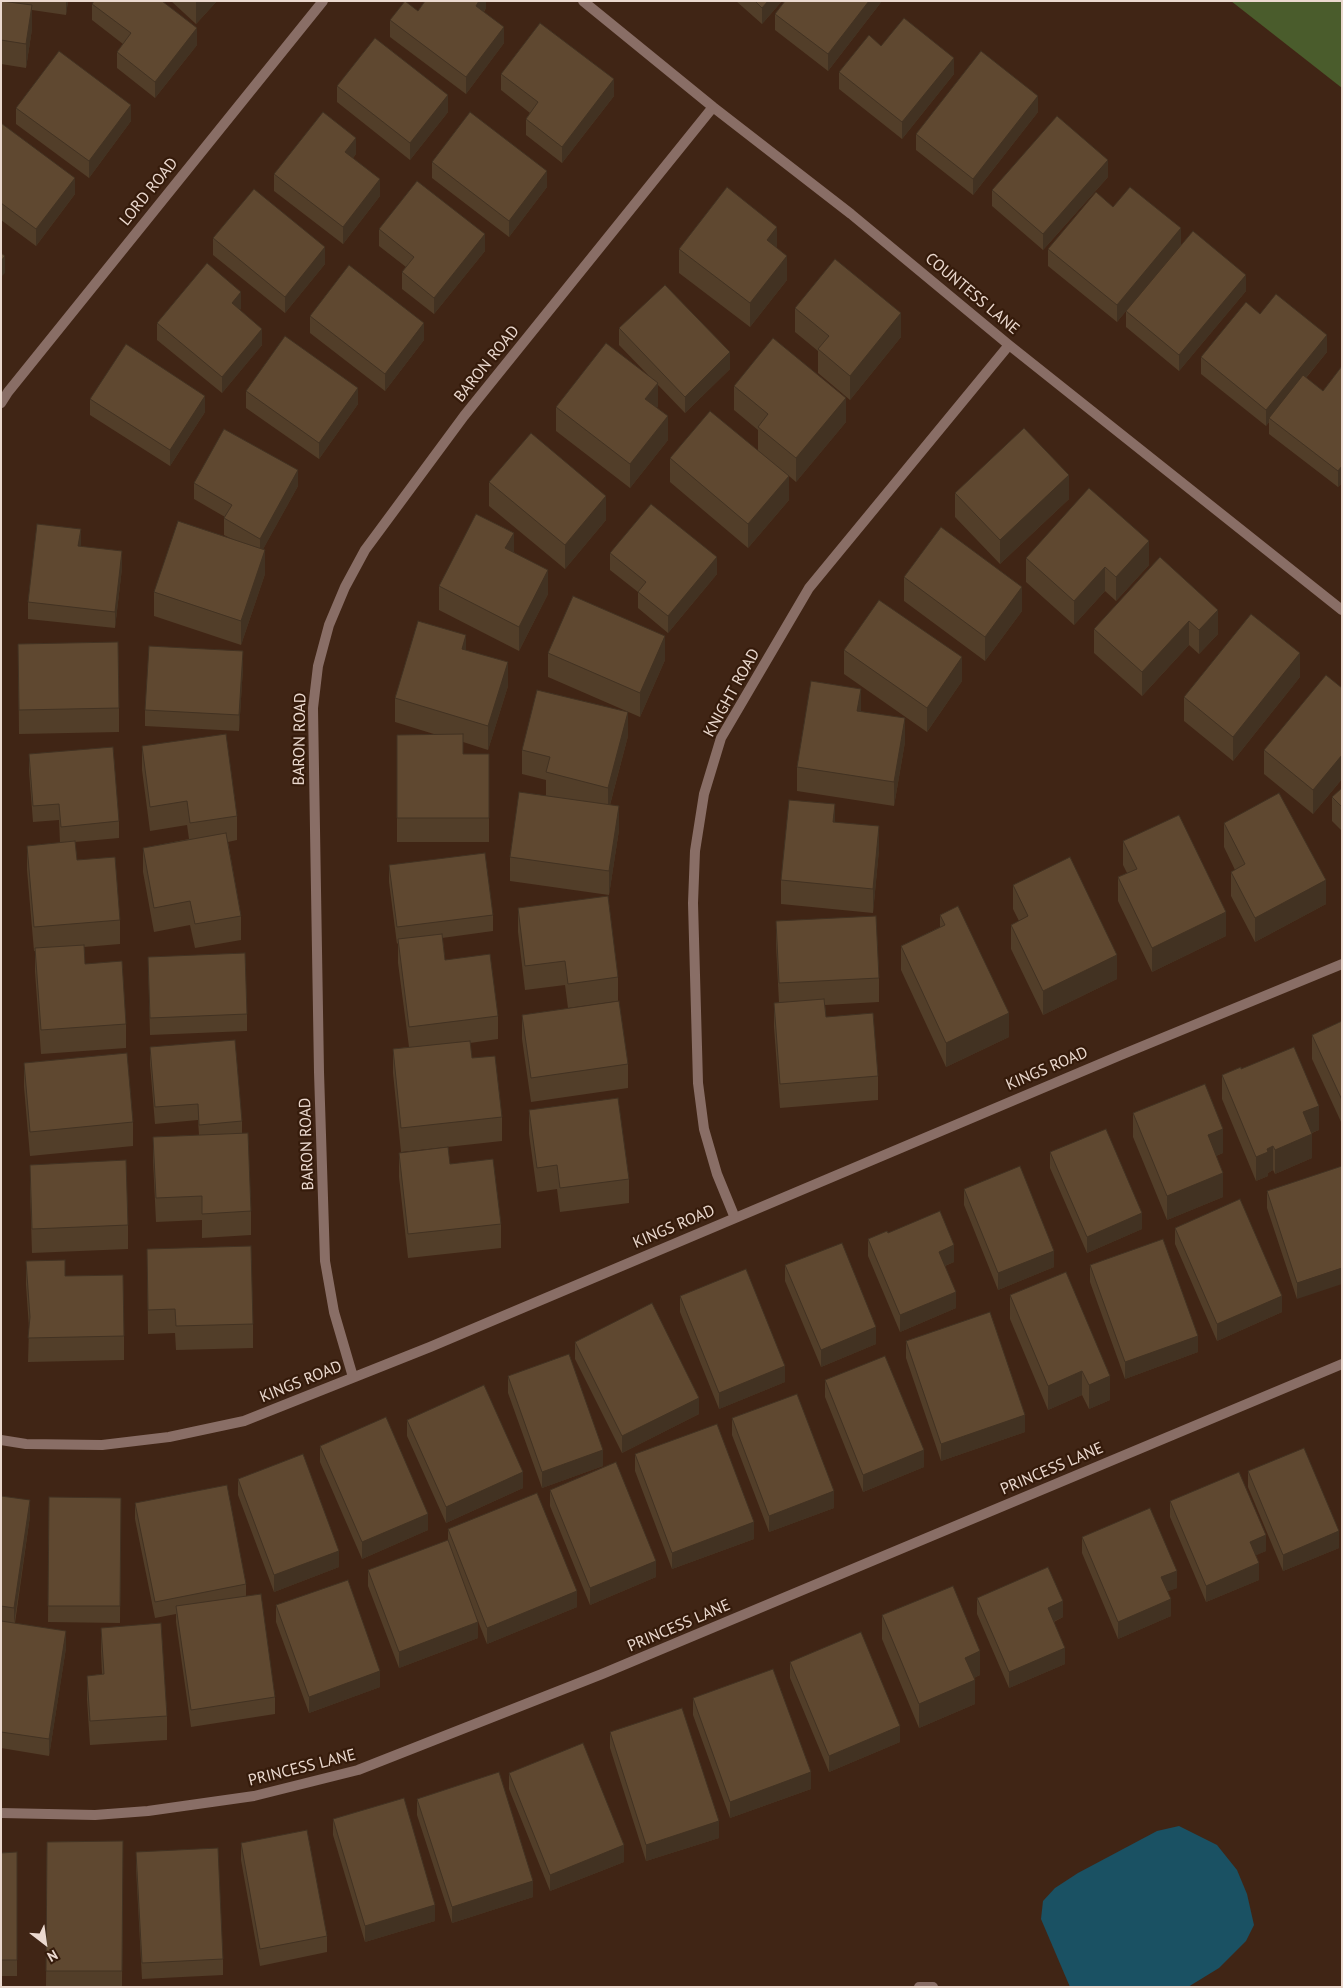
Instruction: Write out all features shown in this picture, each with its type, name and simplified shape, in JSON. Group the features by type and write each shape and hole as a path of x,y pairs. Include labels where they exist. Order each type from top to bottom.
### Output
{"street":[{"name":"LORD ROAD","path":"1,403 27,368 323,1"},
{"name":"COUNTESS LANE","path":"583,1 713,107 851,214 1009,345 1342,610"},
{"name":"BARON ROAD","path":"354,1377 334,1312 325,1261 319,1072 312,708 318,666 329,625 345,586 365,550 464,416 713,107"},
{"name":"KNIGHT ROAD","path":"735,1218 717,1174 704,1129 698,1083 693,903 695,851 704,794 721,738 809,588 1009,345"},
{"name":"KINGS ROAD","path":"1,1440 26,1444 102,1445 169,1438 244,1421 354,1377 1342,964"},
{"name":"PRINCESS LANE","path":"1,1813 95,1815 148,1811 254,1796 358,1770 611,1671 1342,1364"},
{"path":"919,1987 933,1987"}],"green space":[{"path":"1231,1 1342,1 1342,88"}],"water":[{"path":"1179,1826 1217,1845 1237,1870 1247,1894 1254,1925 1246,1941 1219,1968 1188,1987 1070,1987 1041,1919 1043,1901 1055,1888 1078,1873 1157,1831"}],"building":[{"path":"1,1 32,5 26,44 1,40"},
{"path":"94,1 162,1 197,28 155,82 117,52 131,33 92,4"},
{"path":"405,1 418,11 425,1 479,1 476,6 504,27 466,77 390,20"},
{"path":"755,1 768,1 762,8"},
{"path":"785,1 869,1 828,54 775,14"},
{"path":"904,18 954,58 902,122 839,72 869,35 881,46"},
{"path":"540,23 614,79 562,147 526,119 538,102 501,74"},
{"path":"375,38 448,95 410,143 337,86"},
{"path":"59,51 131,105 89,161 16,108"},
{"path":"981,51 1038,96 973,179 916,134"},
{"path":"323,112 356,138 345,152 380,179 343,227 274,174"},
{"path":"470,112 547,171 509,221 432,162"},
{"path":"1057,116 1108,160 1043,234 992,190"},
{"path":"1,123 75,178 36,229 1,203"},
{"path":"417,181 485,234 434,298 402,272 414,257 379,229"},
{"path":"727,187 777,227 767,240 787,256 750,303 679,249"},
{"path":"1130,187 1181,228 1117,305 1048,249 1096,192 1113,207"},
{"path":"254,189 325,247 285,297 213,238"},
{"path":"1193,231 1246,275 1179,355 1126,311"},
{"path":"1,253 5,256 1,261"},
{"path":"835,259 901,313 850,376 818,349 829,336 795,308"},
{"path":"207,263 241,292 232,303 262,329 222,377 157,323"},
{"path":"349,265 424,323 385,374 310,316"},
{"path":"665,285 730,352 685,397 619,328"},
{"path":"1276,294 1327,335 1266,410 1201,357 1246,302 1260,314"},
{"path":"285,336 358,388 319,443 246,391"},
{"path":"773,338 846,398 796,458 758,427 768,414 734,386"},
{"path":"606,343 658,383 645,399 668,416 630,464 556,407"},
{"path":"126,344 205,396 170,450 90,399"},
{"path":"1342,366 1342,466 1338,471 1269,418 1303,375 1323,391"},
{"path":"710,411 789,476 748,524 670,458"},
{"path":"1024,428 1069,475 1000,540 955,493"},
{"path":"224,429 298,470 260,539 224,518 232,505 194,483"},
{"path":"531,433 606,496 565,545 489,482"},
{"path":"1089,488 1149,541 1116,577 1105,567 1074,601 1026,558"},
{"path":"651,504 717,557 668,616 638,592 646,582 610,553"},
{"path":"476,514 514,533 505,548 548,570 519,627 439,586"},
{"path":"178,521 265,550 241,621 154,592"},
{"path":"37,524 81,529 78,546 122,551 115,612 28,602"},
{"path":"941,527 1022,587 985,637 904,577"},
{"path":"1160,557 1218,610 1199,630 1189,621 1142,672 1094,629"},
{"path":"573,596 665,636 640,693 548,653"},
{"path":"879,600 962,657 927,708 844,650"},
{"path":"1251,614 1300,653 1233,737 1184,697"},
{"path":"418,621 466,635 462,649 508,662 488,726 395,698"},
{"path":"118,642 119,708 19,710 18,644"},
{"path":"149,646 243,651 239,715 145,710"},
{"path":"1326,675 1342,688 1342,755 1313,790 1264,750"},
{"path":"811,681 861,689 857,711 905,718 894,782 797,767"},
{"path":"537,690 628,712 608,788 546,772 550,757 522,750"},
{"path":"226,734 237,816 190,823 187,801 150,807 142,746"},
{"path":"463,734 463,754 489,754 489,818 397,818 397,735"},
{"path":"113,747 119,821 61,827 59,804 33,806 29,754"},
{"path":"1342,788 1342,807 1332,797"},
{"path":"519,792 619,806 609,871 510,857"},
{"path":"1279,793 1326,880 1255,918 1231,872 1245,864 1224,823"},
{"path":"789,800 835,804 833,822 879,826 873,889 781,880"},
{"path":"1179,815 1226,912 1152,948 1118,877 1137,869 1123,841"},
{"path":"226,833 241,916 195,924 190,901 154,908 143,848"},
{"path":"75,841 77,860 115,857 120,920 34,927 27,846"},
{"path":"485,853 493,915 397,927 389,865"},
{"path":"1070,857 1117,955 1043,991 1011,925 1028,916 1013,885"},
{"path":"608,896 618,977 568,984 565,961 525,966 518,908"},
{"path":"958,906 1009,1013 946,1043 901,946 945,925 940,915"},
{"path":"876,916 879,978 779,983 776,921"},
{"path":"442,934 445,960 490,954 498,1016 409,1027 398,939"},
{"path":"84,945 85,964 122,961 126,1024 41,1030 35,948"},
{"path":"245,953 247,1014 150,1018 148,957"},
{"path":"824,999 826,1017 873,1013 878,1076 780,1084 774,1003"},
{"path":"619,1001 628,1064 531,1078 522,1015"},
{"path":"1342,1021 1342,1100 1312,1035"},
{"path":"235,1040 242,1121 199,1125 198,1104 155,1107 150,1047"},
{"path":"470,1041 472,1058 495,1056 502,1117 401,1128 393,1049"},
{"path":"1294,1047 1319,1106 1303,1112 1312,1134 1275,1150 1273,1146 1267,1149 1268,1152 1256,1157 1222,1075"},
{"path":"127,1053 133,1122 30,1132 24,1063"},
{"path":"1205,1084 1223,1129 1208,1135 1223,1173 1167,1196 1133,1113"},
{"path":"618,1098 629,1179 560,1188 557,1165 537,1168 529,1110"},
{"path":"1106,1129 1142,1213 1087,1237 1050,1152"},
{"path":"248,1133 251,1211 202,1214 202,1196 156,1198 153,1137"},
{"path":"448,1147 450,1164 493,1159 501,1224 408,1234 399,1153"},
{"path":"126,1160 128,1225 32,1229 30,1165"},
{"path":"1020,1166 1054,1251 998,1273 964,1189"},
{"path":"1342,1166 1342,1268 1297,1283 1267,1191"},
{"path":"1240,1199 1282,1296 1217,1324 1175,1228"},
{"path":"940,1211 954,1245 939,1252 956,1292 900,1315 868,1239 887,1231 888,1233"},
{"path":"1163,1239 1198,1336 1125,1362 1090,1265"},
{"path":"842,1243 876,1327 821,1350 785,1265"},
{"path":"251,1246 253,1324 176,1326 175,1309 148,1310 147,1249"},
{"path":"65,1260 65,1276 123,1275 124,1336 28,1338 30,1317 26,1261"},
{"path":"746,1269 785,1366 719,1393 680,1296"},
{"path":"1066,1272 1110,1376 1089,1385 1082,1371 1048,1386 1010,1295"},
{"path":"652,1303 699,1398 622,1436 575,1342"},
{"path":"990,1312 1025,1415 941,1444 906,1341"},
{"path":"569,1354 603,1450 542,1472 508,1376"},
{"path":"885,1356 924,1450 863,1475 825,1380"},
{"path":"484,1385 523,1472 446,1507 407,1420"},
{"path":"797,1394 834,1491 769,1516 732,1418"},
{"path":"386,1417 428,1514 362,1542 320,1446"},
{"path":"717,1424 754,1522 672,1553 635,1454"},
{"path":"1304,1448 1339,1531 1283,1555 1248,1471"},
{"path":"303,1454 339,1551 274,1575 238,1479"},
{"path":"616,1462 656,1561 590,1588 550,1490"},
{"path":"1239,1472 1266,1535 1250,1542 1259,1563 1206,1586 1170,1501"},
{"path":"227,1485 246,1584 155,1602 135,1503"},
{"path":"537,1493 577,1591 487,1628 448,1529"},
{"path":"1,1496 30,1500 14,1608 1,1606"},
{"path":"49,1497 121,1498 120,1606 48,1606"},
{"path":"1150,1508 1177,1571 1161,1577 1171,1599 1118,1622 1082,1537"},
{"path":"448,1540 478,1622 399,1652 368,1570"},
{"path":"1048,1567 1063,1601 1048,1608 1065,1648 1009,1672 977,1598"},
{"path":"348,1580 380,1671 309,1697 276,1605"},
{"path":"953,1586 980,1651 965,1658 975,1680 919,1704 882,1615"},
{"path":"261,1594 275,1697 191,1710 176,1606"},
{"path":"1,1621 66,1631 49,1739 1,1732"},
{"path":"161,1623 167,1716 90,1721 87,1676 104,1674 101,1628"},
{"path":"861,1632 900,1726 829,1756 790,1662"},
{"path":"773,1669 811,1772 730,1802 693,1698"},
{"path":"682,1708 719,1821 646,1845 610,1732"},
{"path":"583,1743 624,1845 550,1875 509,1773"},
{"path":"499,1772 533,1881 452,1907 417,1799"},
{"path":"404,1798 435,1905 365,1926 333,1819"},
{"path":"307,1830 327,1936 260,1949 241,1843"},
{"path":"123,1841 122,1971 46,1971 47,1842"},
{"path":"218,1848 223,1959 142,1963 136,1852"},
{"path":"17,1852 17,1960 1,1960 1,1853"}]}
